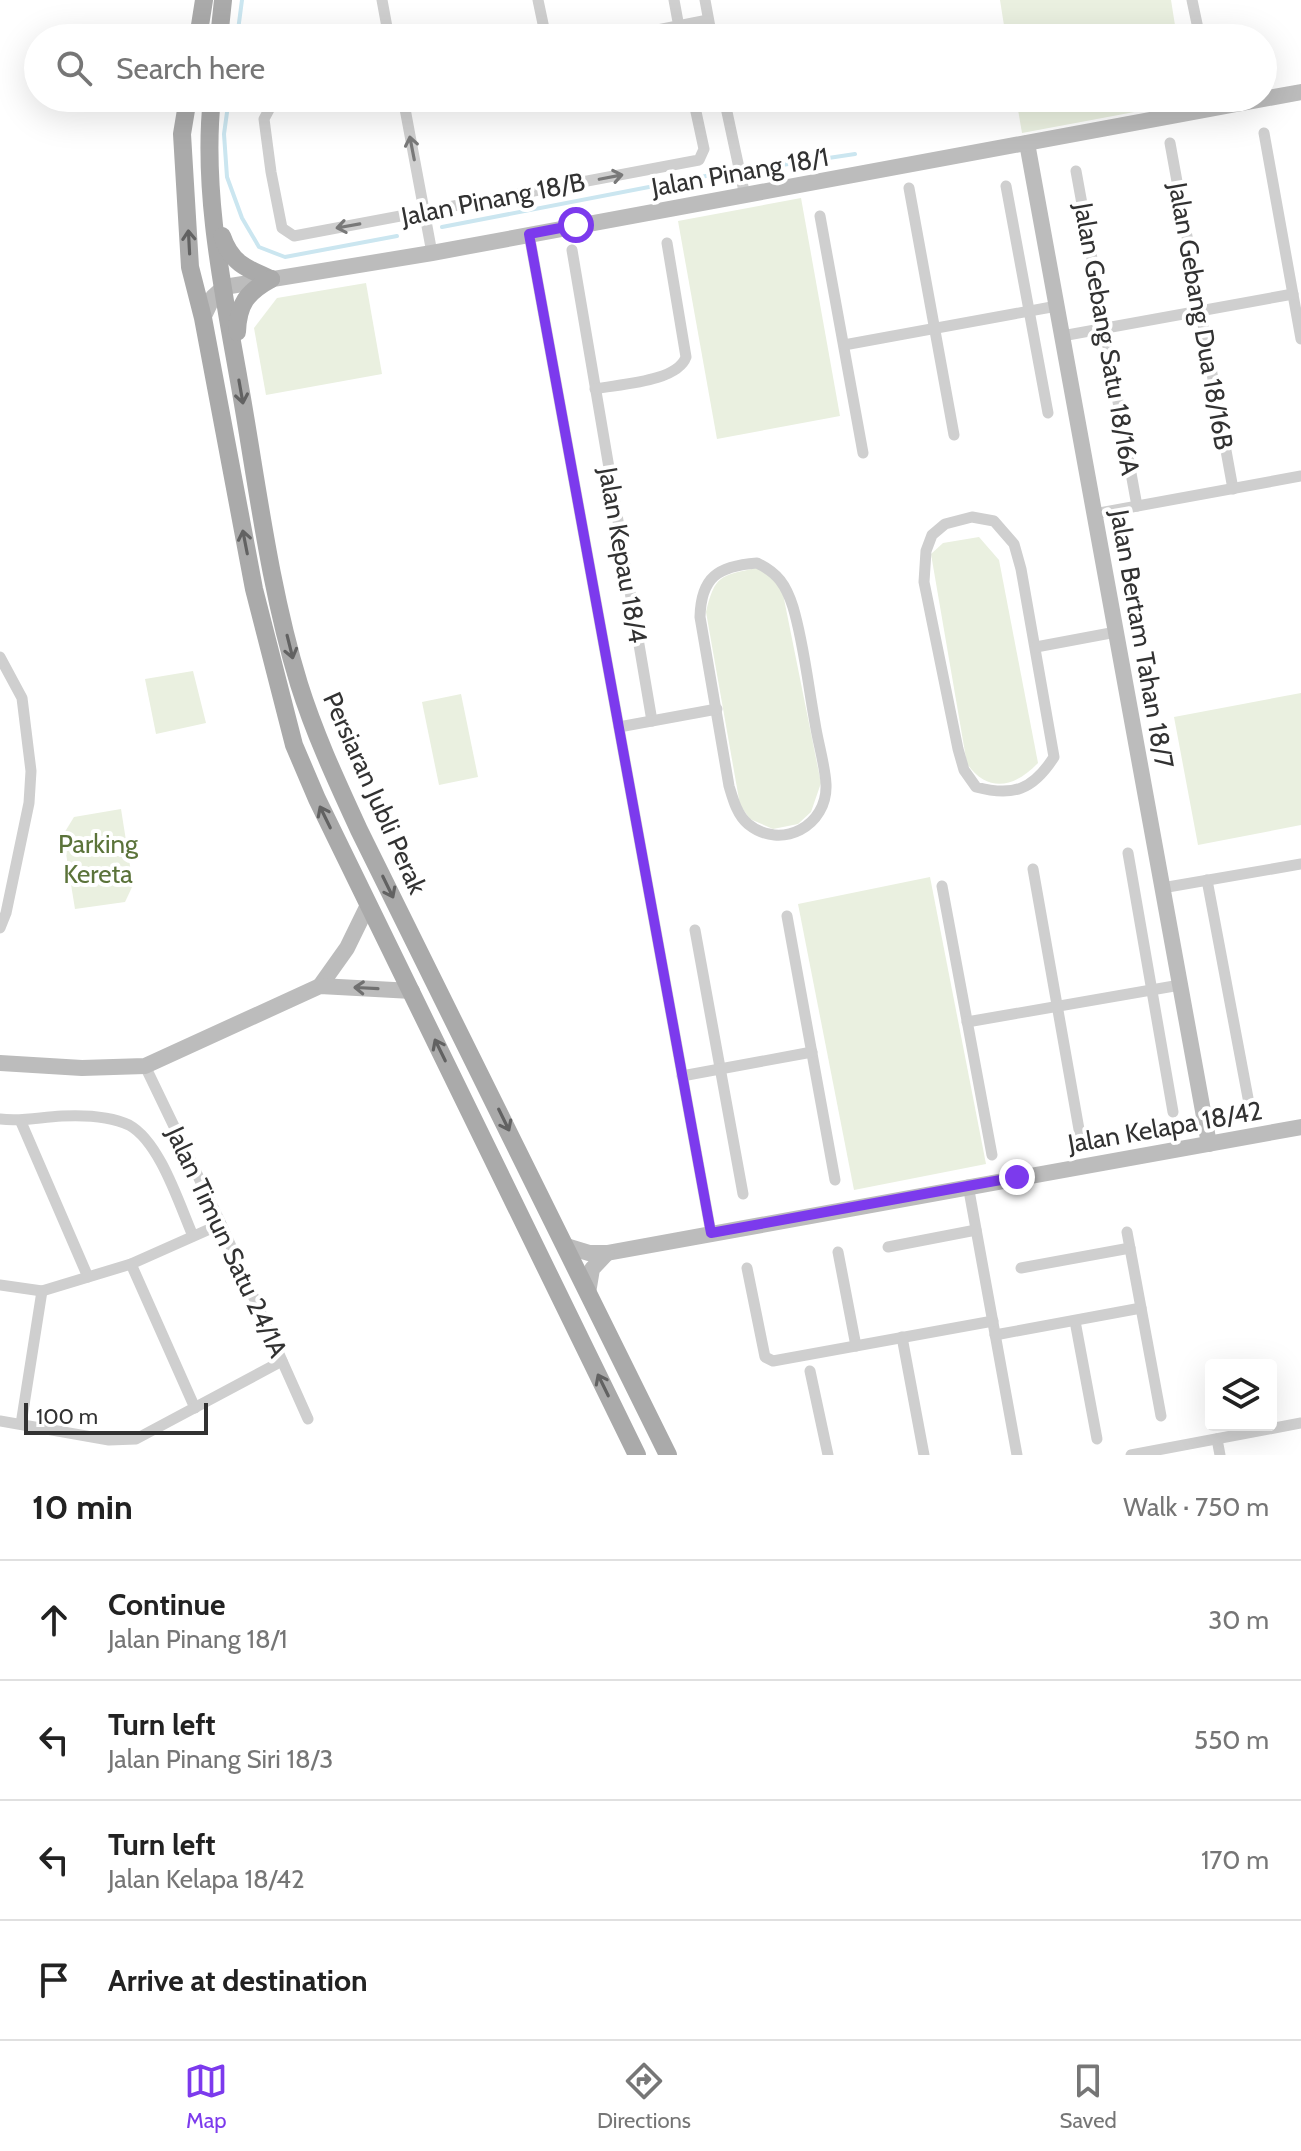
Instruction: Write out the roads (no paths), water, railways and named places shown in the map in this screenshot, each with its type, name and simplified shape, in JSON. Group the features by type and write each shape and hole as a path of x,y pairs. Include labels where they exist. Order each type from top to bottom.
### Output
{"main road":[{"path":"200,24 204,0"},
{"path":"220,24 223,0"},
{"name":"Persiaran Jubli Perak","path":"186,112 182,134 190,267 203,318 254,589 294,745 368,905 637,1455"},
{"name":"Persiaran Jubli Perak","path":"211,112 208,137 214,210 236,362 276,593 313,725 359,830 668,1455"},
{"path":"214,210 225,243 238,264 271,279"},
{"path":"236,362 240,306 255,288 271,279"}],"street":[{"path":"382,0 386,24"},
{"path":"538,0 543,24"},
{"path":"674,0 678,24"},
{"path":"705,0 709,24"},
{"path":"1192,0 1197,24"},
{"path":"699,24 708,20"},
{"name":"Jalan Pinang 18/1","path":"1277,95 1301,92"},
{"name":"Jalan Pinang 18/B","path":"267,112 264,119 271,172 282,228 294,236 699,160 704,149 696,112"},
{"path":"406,112 432,253"},
{"path":"727,112 745,196"},
{"name":"Jalan Pinang 18/1","path":"224,287 745,196 1027,143 1170,112"},
{"path":"1264,133 1301,339"},
{"name":"Jalan Bertam Tahan 18/7","path":"1027,143 1209,1144"},
{"name":"Jalan Gebang Dua 18/16B","path":"1170,143 1233,489"},
{"name":"Jalan Gebang Satu 18/16A","path":"1076,171 1137,506"},
{"path":"1006,186 1048,413"},
{"path":"909,188 954,435"},
{"path":"820,216 863,453"},
{"path":"529,234 711,1233"},
{"path":"595,389 670,375 683,365 686,357 667,243"},
{"name":"Jalan Kepau 18/4","path":"572,250 652,721"},
{"path":"203,318 213,297 224,287"},
{"path":"1062,336 1293,294"},
{"path":"844,345 1057,306"},
{"path":"1094,514 1301,476"},
{"path":"972,517 994,521 1014,544 1036,647 1054,757 1044,774 1029,785 1000,793 976,787 964,770 958,749 924,582 926,551 932,535 945,524 972,517"},
{"path":"757,563 773,570 787,587 826,785 815,820 805,829 776,836 760,832 746,823 735,805 729,786 717,709 700,617 701,598 709,579 721,570 757,563"},
{"path":"1036,647 1116,632"},
{"path":"0,657 22,698 31,771 29,803 6,913 0,928"},
{"path":"619,727 717,709"},
{"path":"1128,853 1173,1112"},
{"path":"1162,888 1301,864"},
{"path":"1033,869 1080,1135"},
{"path":"1207,880 1248,1098"},
{"path":"942,886 992,1155"},
{"path":"320,986 347,948 368,905"},
{"path":"787,916 835,1180"},
{"path":"695,930 743,1194"},
{"path":"967,1022 1180,985"},
{"path":"0,1063 82,1068 145,1066 320,986 412,991"},
{"path":"682,1076 812,1052"},
{"name":"Jalan Timun Satu 24/1A","path":"145,1066 221,1224 308,1419"},
{"path":"0,1119 21,1122 60,1116 106,1118 129,1126 151,1143 193,1236"},
{"path":"21,1122 88,1277"},
{"name":"Jalan Kelapa 18/42","path":"566,1246 589,1253 607,1253 968,1185 1301,1127"},
{"path":"968,1185 1017,1455"},
{"path":"0,1285 42,1291 131,1264 221,1224"},
{"path":"888,1247 976,1230"},
{"path":"1127,1232 1161,1416"},
{"path":"1021,1268 1130,1248"},
{"path":"838,1252 856,1346"},
{"path":"588,1293 592,1269 607,1253"},
{"path":"131,1264 195,1408"},
{"path":"747,1268 765,1357 773,1361 993,1321"},
{"path":"21,1424 42,1291"},
{"path":"995,1335 1141,1308"},
{"path":"1075,1321 1097,1439"},
{"path":"902,1337 924,1455"},
{"path":"0,1421 123,1441 136,1439 282,1361"},
{"path":"810,1371 828,1455"},
{"path":"1131,1455 1301,1423"},
{"path":"1217,1439 1220,1455"}],"waterway":[{"path":"239,24 242,0"},
{"path":"227,112 224,134 227,177 242,218 259,247 285,257 397,236"},
{"path":"755,169 855,154"},
{"path":"442,227 711,175"}],"park label":[{"name":"Parking Kereta","path":"98,859"}]}
